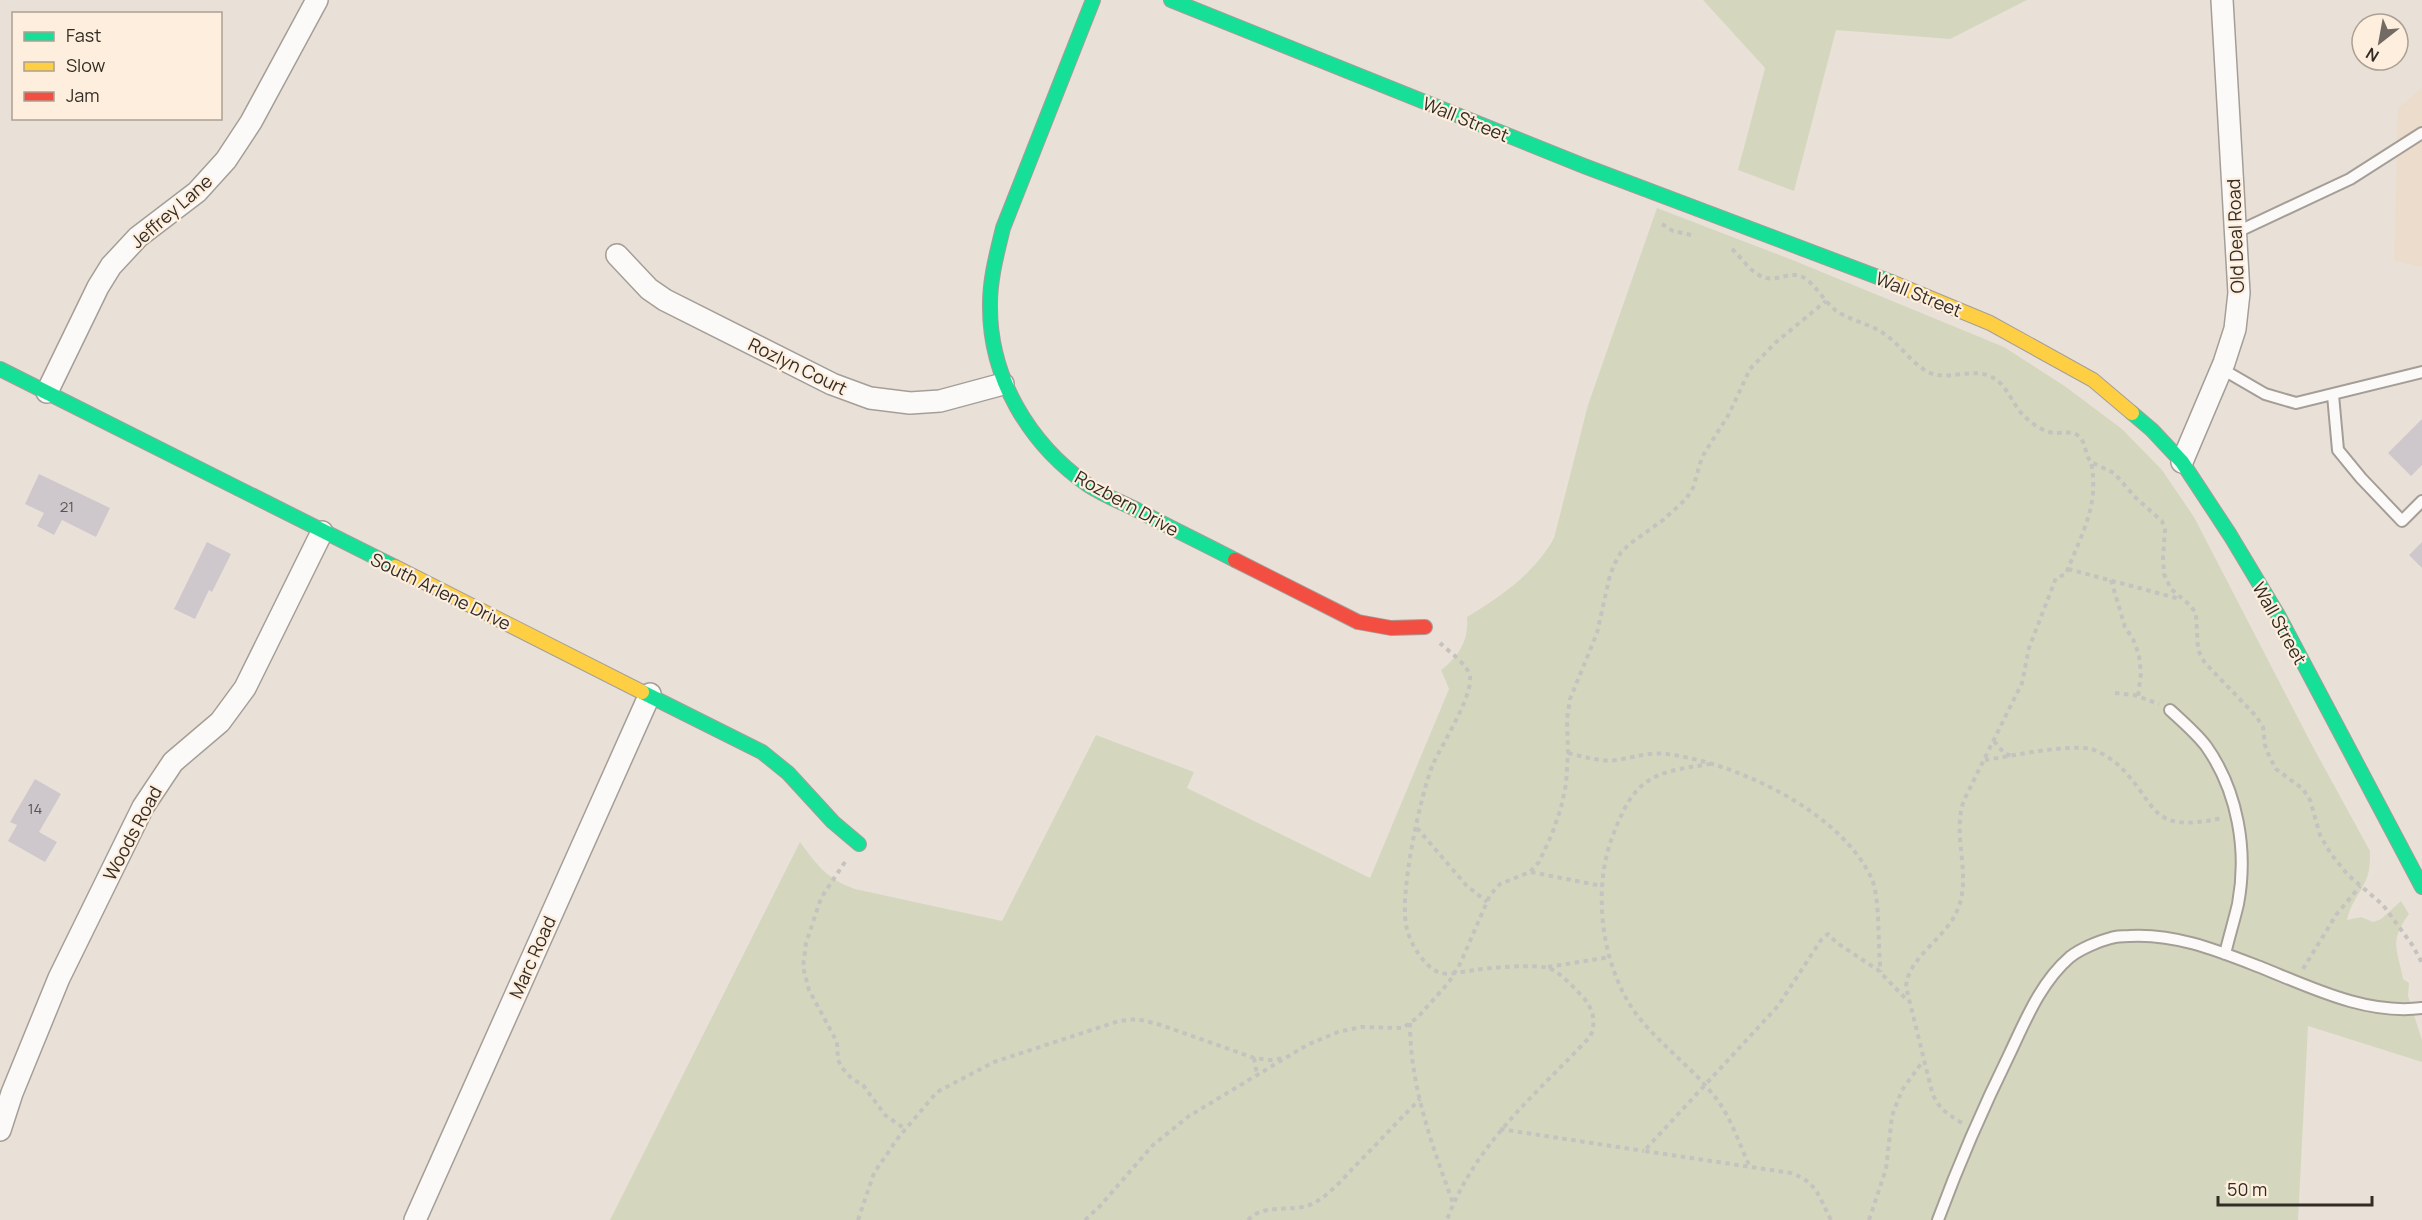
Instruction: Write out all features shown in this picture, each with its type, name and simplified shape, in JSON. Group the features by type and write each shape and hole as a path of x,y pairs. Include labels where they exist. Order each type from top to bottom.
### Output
{"street":[{"name":"Jeffrey Lane","path":"46,392 98,287 111,266 138,237 197,192 226,160 251,122 317,0"},
{"name":"Rozbern Drive","path":"1093,0 995,255 990,291 992,334 1003,384 1027,426 1047,450 1064,467 1089,486 1358,622 1373,627 1398,630 1425,627"},
{"name":"Wall Street","path":"1171,0 1584,166 1883,279 1990,323 2093,380 2152,430 2182,462 2230,535 2278,615 2422,887"},
{"name":"Old Deal Road","path":"2182,462 2222,369 2235,329 2239,293 2222,0"},
{"name":"Rozlyn Court","path":"617,255 649,289 665,300 854,393 892,401 940,401 1003,384"},
{"name":"South Arlene Drive","path":"0,369 650,694 772,759 790,773 828,819 859,844"},
{"name":"Woods Road","path":"0,1130 12,1093 59,978 142,807 173,762 219,722 236,702 322,532"},
{"name":"Marc Road","path":"415,1220 650,694"}],"lane":[{"path":"2237,232 2350,179 2422,133"},
{"path":"2222,369 2265,394 2296,403 2422,372"},
{"path":"2333,395 2338,450 2361,478 2402,521 2422,501"},
{"path":"2170,710 2205,744 2222,772 2236,815 2240,836 2241,874 2238,905 2225,954"},
{"path":"1938,1220 1973,1129 2032,1007 2056,972 2072,956 2112,937 2152,935 2186,941 2333,996 2380,1007 2405,1010 2422,1008"}],"path":[{"path":"1660,223 1673,231 1695,236"},
{"path":"1728,246 1756,274 1773,279 1786,275 1797,275 1806,279 1838,312 1883,333 1931,374 1978,372 1991,376 2006,390 2021,413 2033,424 2049,432 2065,432 2081,438 2091,462 2114,473 2136,498 2162,521 2165,530 2164,574 2171,588 2196,614 2198,650 2205,663 2256,716 2263,727 2265,746 2270,758 2276,768 2307,795 2320,835 2331,854 2360,886 2384,905 2422,963"},
{"path":"1086,1220 1153,1144 1189,1116 1306,1045 1338,1032 1361,1027 1403,1028 1418,1017 1454,973 1490,895 1500,884 1530,872 1539,862 1561,808 1566,784 1567,719 1570,699 1597,633 1610,575 1622,552 1664,520 1686,499 1693,488 1702,458 1729,414 1750,369 1775,343 1826,301"},
{"path":"1973,1129 1945,1113 1937,1104 1923,1061 1906,987 1907,975 1912,966 1941,937 1957,913 1964,893 1959,814 2022,683 2029,648 2056,578 2066,574 2094,500 2094,477 2091,462"},
{"path":"2068,568 2180,599"},
{"path":"2111,580 2122,620 2139,655 2141,674 2138,697"},
{"path":"1425,627 1470,673 1470,682 1466,699 1433,766 1422,796 1408,876 1404,919 1409,937 1429,967 1440,974 1478,969 1545,968 1610,957"},
{"path":"2115,693 2138,697 2170,710"},
{"path":"1994,741 2004,753 2012,756"},
{"path":"1984,760 2067,749 2091,749 2109,757 2126,772 2157,814 2170,821 2202,822 2236,815"},
{"path":"1568,753 1596,760 1616,760 1641,754 1665,754 1711,764 1753,780 1797,802 1824,820 1852,849 1872,878 1877,901 1881,972"},
{"path":"1711,764 1674,769 1652,776 1635,790 1622,812 1610,843 1602,886 1606,936 1613,970 1634,1010 1719,1102 1751,1167"},
{"path":"1416,827 1466,885 1486,902"},
{"path":"859,844 831,880 821,898 806,943 803,967 809,990 837,1042 838,1060 843,1069 852,1079 863,1085 885,1115 905,1129"},
{"path":"1530,872 1602,886"},
{"path":"2296,982 2324,933 2360,886"},
{"path":"1644,1151 1778,1006 1821,940 1828,933 1837,943 1881,972 1910,1004"},
{"path":"1447,1220 1453,1203 1471,1169 1500,1129 1590,1037 1594,1026 1593,1013 1586,1000 1564,978 1545,968"},
{"path":"858,1220 874,1173 905,1129 937,1092 994,1062 1119,1021 1137,1019 1161,1025 1254,1058 1270,1060 1288,1057"},
{"path":"1410,1022 1410,1053 1420,1099 1432,1147 1453,1203"},
{"path":"1254,1058 1257,1076"},
{"path":"1869,1220 1886,1170 1892,1116 1902,1090 1923,1061"},
{"path":"1248,1220 1253,1214 1272,1209 1290,1209 1313,1204 1336,1186 1420,1099"},
{"path":"1500,1129 1791,1173 1811,1182 1831,1220"}],"shaded area":[{"path":"2422,88 2422,267 2394,261 2398,108"}],"green space":[{"path":"1703,0 2027,0 1950,39 1836,30 1794,191 1738,170 1765,68"},
{"path":"1657,208 1795,261 2004,347 2066,387 2122,429 2162,470 2194,517 2313,747 2370,851 2367,877 2350,909 2347,920 2361,917 2373,922 2381,919 2401,901 2409,914 2399,931 2396,945 2403,979 2409,983 2408,996 2422,1040 2422,1062 2308,1026 2298,1220 610,1220 800,842 830,876 855,889 1002,921 1096,735 1194,772 1187,788 1370,878 1449,689 1441,670 1462,647 1467,617 1516,583 1537,563 1554,538 1588,405"}],"building":[{"path":"2422,419 2422,465 2411,476 2388,453"},
{"path":"39,474 110,508 96,537 62,520 54,535 37,526 44,513 25,504"},
{"path":"207,542 231,554 212,592 209,590 195,619 174,609"},
{"path":"2422,542 2422,568 2409,555"},
{"path":"35,779 61,794 39,832 57,842 45,862 8,841 17,825 10,822"}],"traffic: fast":[{"path":"1093,0 1003,228 990,294 992,331 997,357 1005,383 1016,406 1048,450 1067,468 1100,492 1235,560"},
{"path":"1171,0 1584,166 1891,282"},
{"path":"0,369 395,567"},
{"path":"2132,413 2152,430 2182,462 2230,535 2278,615 2422,887"},
{"path":"642,692 762,752 788,773 833,822 859,844"}],"traffic: slow":[{"path":"1891,282 1990,323 2093,380 2132,413"},
{"path":"395,567 642,692"}],"traffic: jam":[{"path":"1235,560 1358,622 1391,628 1425,627"}]}
